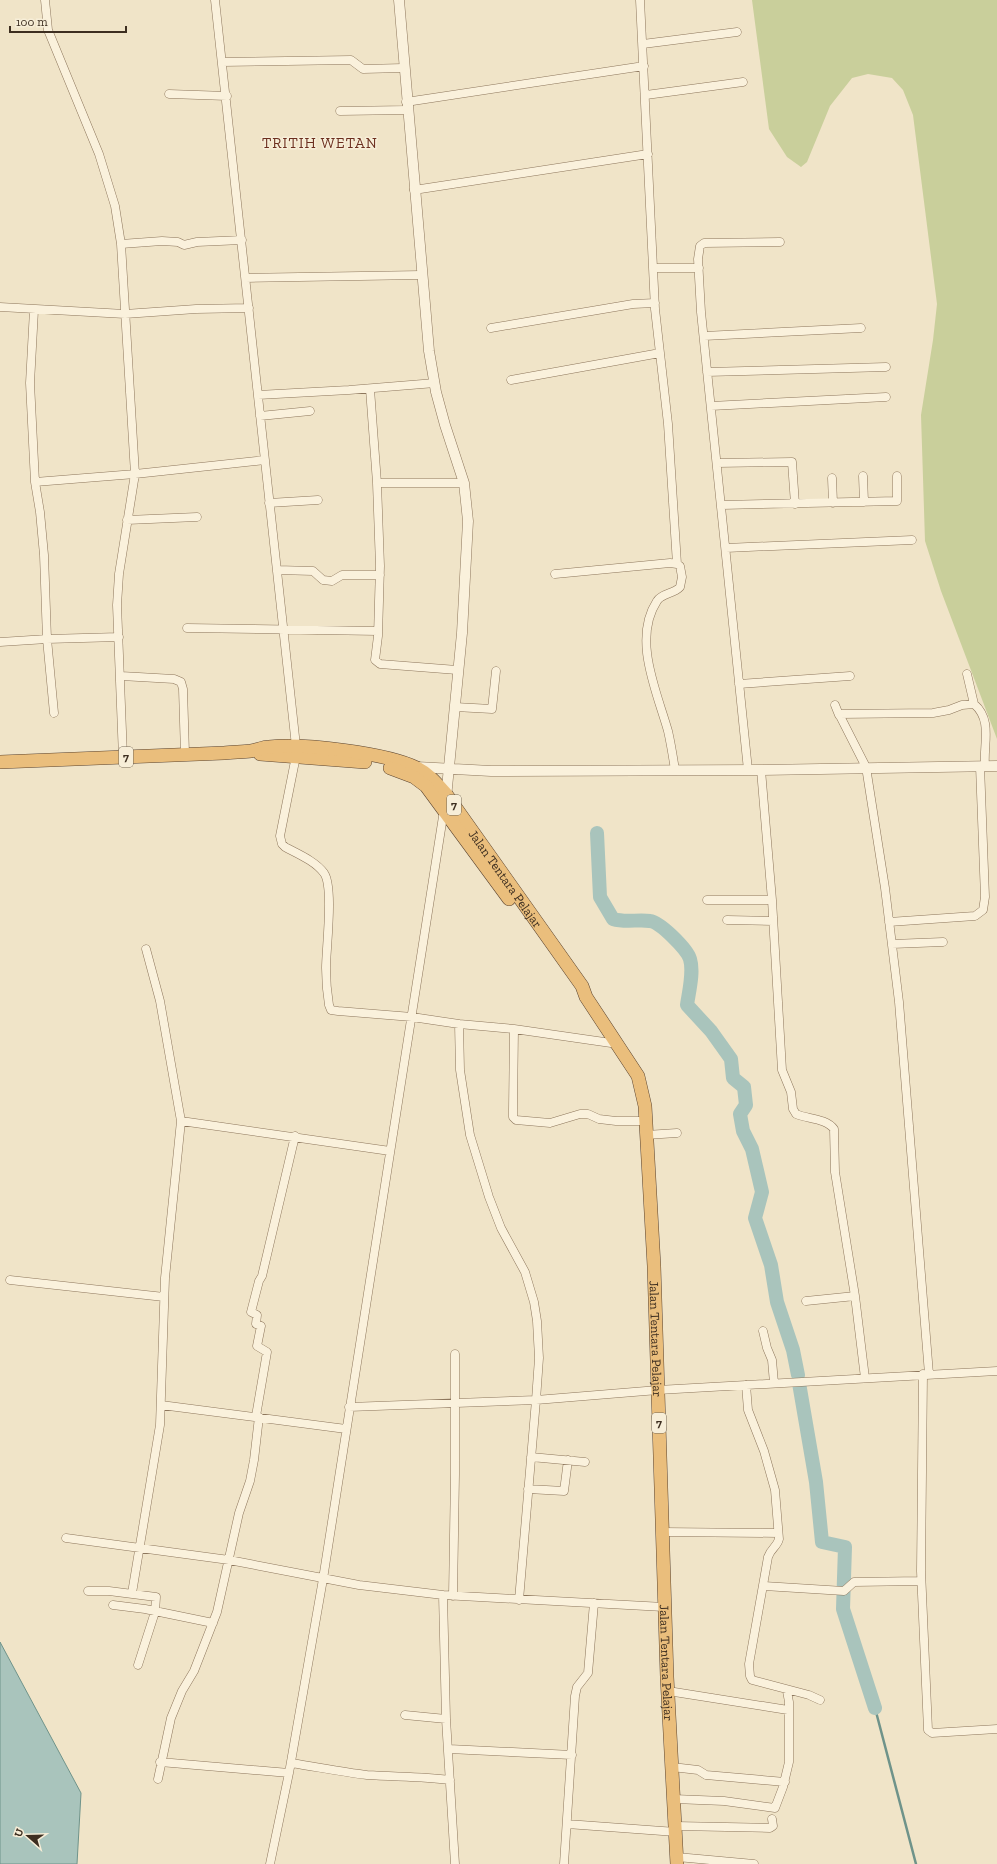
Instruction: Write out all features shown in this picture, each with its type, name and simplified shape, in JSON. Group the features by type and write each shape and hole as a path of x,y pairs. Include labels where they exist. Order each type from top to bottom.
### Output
{"highway":[{"name":"Jalan Tentara Pelajar","path":"0,762 251,751 269,747 296,751 360,753 386,758 410,770 429,776 446,794 582,986 586,997 638,1076 645,1106 654,1266 664,1607 677,1860"},
{"name":"Jalan Tentara Pelajar","path":"410,770 426,786 444,809 576,990 586,997"}],"street":[{"path":"45,0 48,30 99,154 115,206 121,244 135,474 119,574 117,605 123,757"},
{"path":"215,0 296,751 280,836 282,844 285,847 309,860 324,873 327,880 326,968 328,1005 332,1010 338,1011 412,1017 458,1024 514,1029 618,1044"},
{"path":"270,1864 290,1773 323,1579 349,1407 412,1017 446,794 455,707 457,670 462,633 468,521 464,483 445,425 429,351 421,275 399,0"},
{"path":"640,0 646,95 655,303 668,424 677,564 681,569 682,577 680,587 659,598 654,608 646,633 650,663 670,740 675,770"},
{"path":"643,44 737,32"},
{"path":"222,62 351,60 363,69 404,68"},
{"path":"340,111 407,106 644,66"},
{"path":"646,95 743,82"},
{"path":"169,94 226,96"},
{"path":"414,190 648,154"},
{"path":"121,244 162,241 184,244 242,240"},
{"path":"748,770 722,505 707,372 699,268 700,246 704,243 780,242"},
{"path":"653,268 699,268"},
{"path":"246,278 421,275"},
{"path":"491,328 633,304 655,303"},
{"path":"0,307 125,314 196,309 249,308"},
{"path":"34,310 30,383 35,482 40,512 44,555 47,639 54,713"},
{"path":"704,336 861,328"},
{"path":"511,380 660,353"},
{"path":"707,372 886,367"},
{"path":"258,395 370,389 435,382"},
{"path":"370,389 380,575 378,631 375,660 376,663 389,666 457,670"},
{"path":"711,406 886,397"},
{"path":"260,416 310,411"},
{"path":"35,482 135,474 265,460"},
{"path":"717,463 792,462 795,504"},
{"path":"864,476 864,502"},
{"path":"722,505 897,501 897,476"},
{"path":"832,478 833,503"},
{"path":"376,483 464,483"},
{"path":"269,503 318,500"},
{"path":"127,520 197,517"},
{"path":"726,548 912,540"},
{"path":"555,574 677,564"},
{"path":"277,570 313,571 322,580 332,581 342,575 380,575"},
{"path":"187,628 378,631"},
{"path":"0,642 119,637"},
{"path":"455,707 492,710 496,671"},
{"path":"889,922 975,916 983,910 985,897 984,766 986,723 980,711 974,704 967,674"},
{"path":"121,676 174,679 181,682 183,689 185,754"},
{"path":"739,684 850,676"},
{"path":"839,715 841,713 933,713 949,710 962,705 974,704"},
{"path":"835,705 866,767 889,922 899,1002 926,1374 921,1581 928,1730 932,1733 997,1729"},
{"path":"410,770 761,770 866,767 997,766"},
{"path":"761,770 772,900 782,1070 791,1092 796,1114 819,1120 834,1129 835,1172 856,1296 865,1378"},
{"path":"707,900 772,900"},
{"path":"726,920 773,921"},
{"path":"892,944 943,942"},
{"path":"132,1593 160,1425 162,1405 164,1297 181,1121 160,1002 146,949"},
{"path":"458,1024 460,1070 470,1135 489,1197 501,1228 525,1272 534,1302 539,1358 519,1600"},
{"path":"514,1029 513,1110 516,1120 550,1123 580,1114 588,1114 599,1119 616,1121 645,1121"},
{"path":"181,1121 295,1136 390,1151"},
{"path":"646,1135 677,1133"},
{"path":"158,1779 160,1762 171,1718 182,1691 194,1671 214,1623 239,1512 250,1481 268,1352 257,1346 261,1326 256,1324 257,1315 251,1312 264,1269 295,1136"},
{"path":"10,1280 164,1297"},
{"path":"806,1301 856,1296"},
{"path":"763,1331 766,1348 772,1360 774,1383"},
{"path":"453,1596 455,1354"},
{"path":"349,1407 536,1400 658,1390 997,1371"},
{"path":"746,1385 748,1410 755,1426 775,1490 778,1533 778,1544 770,1550 768,1557 749,1664 750,1676 752,1680 788,1691 809,1695 820,1700"},
{"path":"162,1405 258,1416 346,1430"},
{"path":"531,1457 585,1462"},
{"path":"528,1490 564,1491 568,1460"},
{"path":"662,1532 778,1533"},
{"path":"66,1538 229,1560 323,1579 386,1589 453,1596 664,1607"},
{"path":"764,1586 844,1591 854,1582 921,1581"},
{"path":"88,1591 132,1593 156,1597 155,1612 138,1665"},
{"path":"443,1595 446,1719 455,1864"},
{"path":"564,1864 575,1696 577,1687 588,1673 594,1604"},
{"path":"113,1605 214,1623"},
{"path":"668,1690 788,1710"},
{"path":"674,1800 724,1801 774,1808 785,1782 789,1757 788,1691"},
{"path":"405,1715 446,1719"},
{"path":"449,1749 572,1755"},
{"path":"160,1762 290,1773"},
{"path":"291,1762 366,1774 410,1778 424,1776 450,1780"},
{"path":"672,1767 698,1770 706,1775 785,1782"},
{"path":"567,1824 676,1829 770,1828 773,1826 772,1819"},
{"path":"677,1860 754,1864"}],"green space":[{"path":"752,0 997,0 997,739 941,591 925,541 921,415 937,304 913,115 903,90 892,78 868,74 852,78 830,106 807,162 801,167 787,157 769,129"}],"water":[{"path":"0,1642 81,1793 77,1864 0,1864"}],"waterway":[{"path":"597,833 600,897 613,919 623,921 650,921 660,926 684,949 690,959 692,970 687,1005 711,1031 731,1059 733,1078 744,1087 746,1105 740,1114 743,1131 752,1149 762,1192 755,1218 771,1265 777,1302 793,1350 798,1375"},
{"path":"799,1383 816,1482 822,1542 845,1547 843,1609 875,1708"},
{"path":"875,1708 916,1864"}],"district":[{"name":"TRITIH WETAN","path":"320,143"}]}
